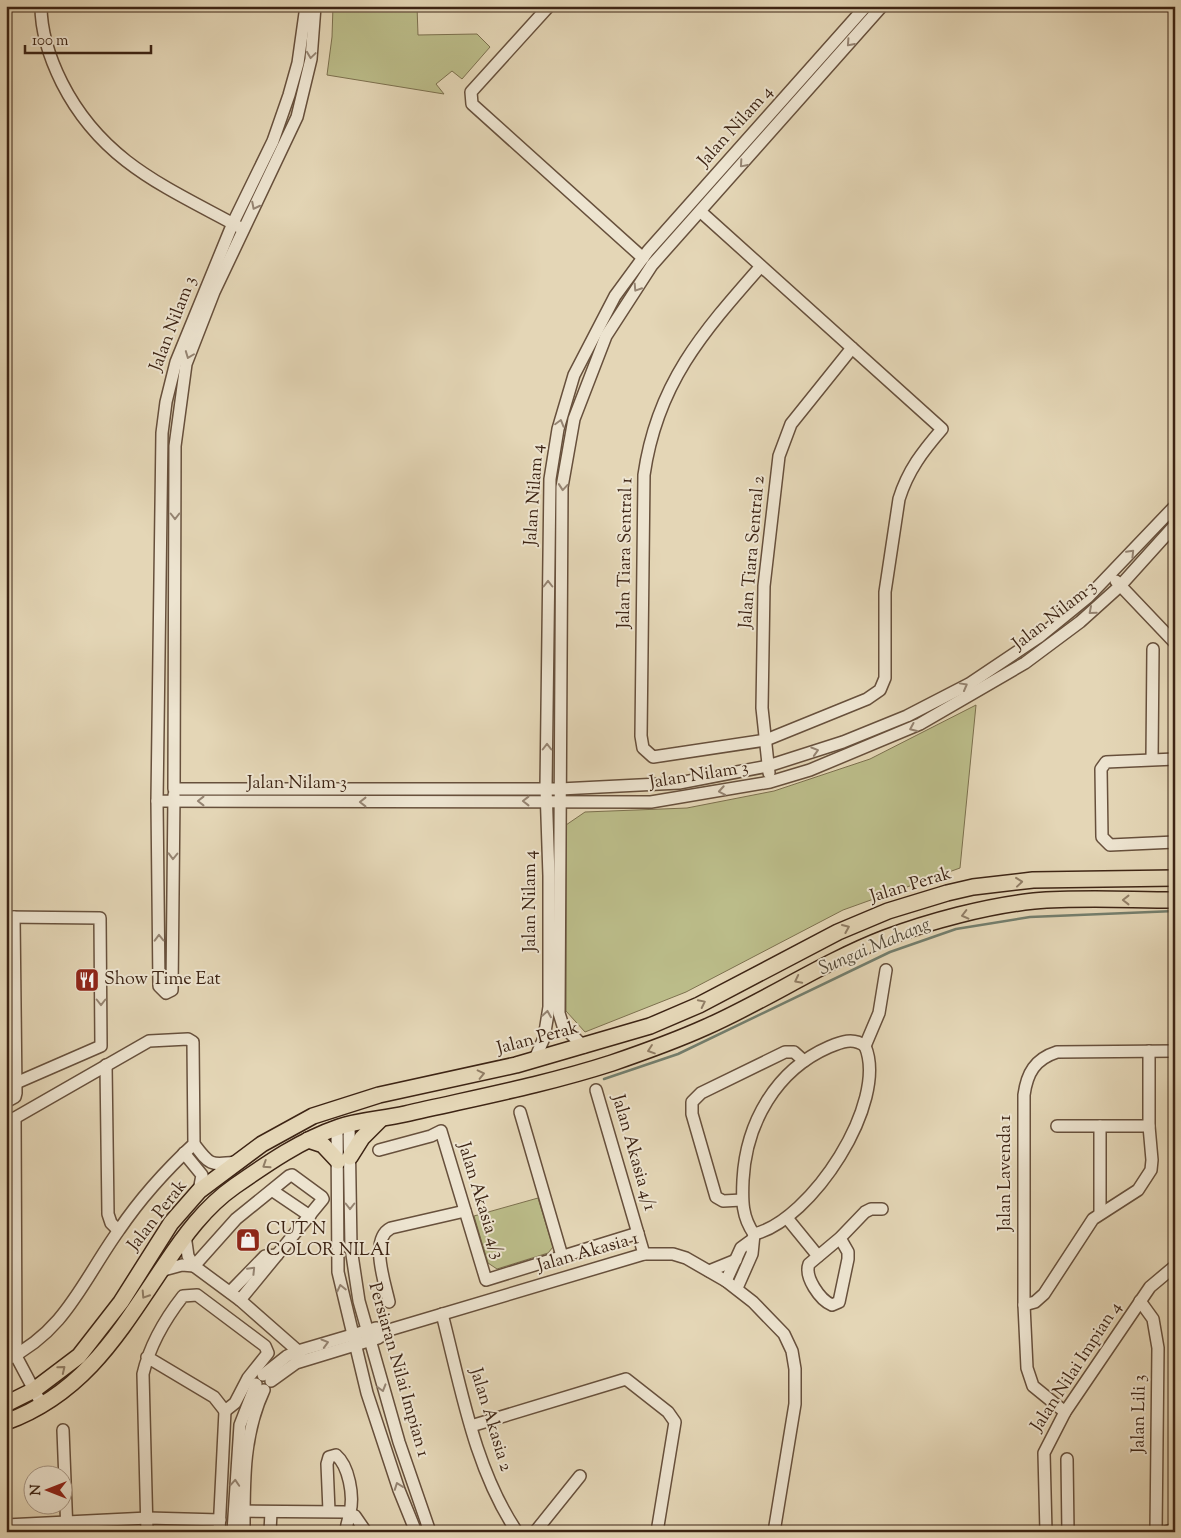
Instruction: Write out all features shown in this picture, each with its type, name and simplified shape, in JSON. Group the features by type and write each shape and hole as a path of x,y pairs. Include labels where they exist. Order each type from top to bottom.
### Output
{"main road":[{"name":"Jalan Perak","path":"6,1404 34,1390 60,1372 95,1337 121,1302 171,1223 199,1191 235,1162 286,1130 313,1116 351,1102 434,1085 534,1060 584,1047 650,1026 683,1012 838,932 888,910 973,888 1033,880 1175,878"},
{"name":"Jalan Perak","path":"6,1422 42,1405 72,1385 96,1362 134,1311 185,1235 221,1196 288,1151 343,1124 380,1120 522,1087 658,1048 708,1026 849,954 887,938 941,921 998,907 1035,901 1175,900"},
{"path":"286,1130 307,1126 331,1117 343,1124 349,1113 363,1107 411,1096 434,1085"},
{"path":"308,1140 324,1145 344,1159 380,1120"}],"street":[{"path":"41,6 46,44 56,72 72,102 91,129 119,158 146,176 238,226"},
{"name":"Jalan Nilam 3","path":"306,6 298,63 273,141 238,226 176,362 166,402 162,433 158,795 159,986 166,993 172,990 175,446 178,415 186,364 238,226 297,117 311,59 315,6"},
{"path":"549,6 471,92 472,104 643,258"},
{"name":"Jalan Nilam 4","path":"534,1060 544,1038 549,1007 546,788 550,479 558,429 574,375 615,296 643,258 866,6"},
{"name":"Jalan Nilam 4","path":"584,1047 563,1026 559,1014 562,486 574,419 606,336 652,265 882,6"},
{"path":"701,212 942,429 916,459 899,499 885,592 885,678 880,690 868,699 766,740"},
{"name":"Jalan Tiara Sentral 1","path":"761,266 681,366 668,389 652,435 644,475 641,736 645,752 658,758 766,740"},
{"name":"Jalan Tiara Sentral 2","path":"770,782 762,708 764,586 779,456 791,424 852,348"},
{"name":"Jalan Nilam 3","path":"174,795 560,789 679,783 768,766 843,742 907,716 969,684 1055,625 1110,575 1175,506"},
{"name":"Jalan Nilam 3","path":"174,795 651,802 770,782 810,770 860,751 920,724 965,700 1025,663 1080,622 1120,586 1175,526"},
{"path":"1110,575 1175,644"},
{"path":"1152,760 1154,649"},
{"path":"1175,759 1106,762 1102,764 1102,837 1110,845 1175,842"},
{"path":"158,795 174,795"},
{"path":"6,1102 16,1095 10,917 100,918 101,1046 16,1083"},
{"path":"726,1281 743,1246 753,1237 771,1229 787,1218 834,1167 850,1142 866,1089 869,1059 865,1046 879,1014 886,970"},
{"path":"42,1405 34,1390 11,1358 11,1121 149,1041 191,1040 193,1045 194,1144 208,1162 214,1165 235,1162"},
{"path":"737,1288 752,1252 753,1237 744,1219 742,1200 745,1152 753,1127 770,1095 782,1080 804,1060 847,1041 856,1041 865,1046"},
{"path":"1024,1305 1035,1302 1044,1294 1085,1230 1100,1213 1138,1190 1150,1170 1152,1160 1149,1126 1149,1051"},
{"name":"Jalan Lavenda 1","path":"1065,1412 1038,1391 1030,1378 1024,1305 1024,1095 1028,1075 1039,1061 1057,1052 1175,1051"},
{"path":"742,1200 723,1201 716,1197 692,1114 692,1102 701,1093 785,1052 794,1052 804,1060"},
{"path":"106,1065 108,1214 118,1230"},
{"name":"Jalan Akasia 4/1","path":"596,1090 644,1254"},
{"path":"520,1112 562,1256 638,1233"},
{"name":"Persiaran Nilai Impian 1","path":"343,1124 352,1263 368,1336 396,1434 430,1532"},
{"path":"1057,1126 1149,1126"},
{"path":"1100,1126 1100,1213"},
{"name":"Jalan Akasia 4/3","path":"379,1150 431,1136 441,1131 486,1280 562,1256"},
{"path":"11,1358 43,1335 72,1304 118,1230 151,1189 194,1144"},
{"path":"184,1153 202,1175 199,1191"},
{"name":"Persiaran Nilai Impian 1","path":"344,1159 337,1263 367,1392 383,1444 416,1532"},
{"path":"194,1266 236,1219 292,1175 322,1197 323,1200 240,1300"},
{"path":"273,1191 310,1216"},
{"path":"840,1238 848,1255 840,1298 835,1305 826,1302 809,1278 808,1267 865,1212 871,1209 882,1209"},
{"path":"389,1302 379,1246 384,1232 391,1228 465,1211"},
{"path":"787,1218 818,1256"},
{"path":"185,1235 188,1256 194,1266 240,1300 300,1356"},
{"name":"Jalan Akasia 1","path":"239,1511 240,1425 264,1383 287,1356 300,1356 368,1336 378,1338 389,1330 644,1254 680,1256 710,1271 737,1288 784,1334 792,1350 795,1369 795,1404 774,1532"},
{"path":"230,1292 265,1256 278,1255"},
{"path":"710,1271 736,1260"},
{"path":"160,1271 182,1265 194,1266"},
{"name":"Jalan Nilai Impian 4","path":"1046,1532 1044,1453 1065,1412 1140,1301 1154,1282 1175,1266"},
{"path":"744,1271 752,1302"},
{"path":"147,1532 143,1374 147,1357 167,1318 183,1296 197,1295 265,1346 268,1353 248,1378 235,1403 225,1411"},
{"name":"Jalan Lili 3","path":"1140,1301 1153,1319 1158,1348 1156,1532"},
{"name":"Jalan Akasia 2","path":"442,1314 484,1469 498,1500 517,1532"},
{"path":"147,1357 214,1397 225,1411 220,1532"},
{"path":"471,1426 626,1379 668,1412 675,1422 657,1532"},
{"path":"62,1430 68,1526"},
{"path":"329,1511 327,1464 330,1457 336,1455 341,1461 348,1482 350,1513 346,1532"},
{"path":"1067,1459 1068,1532"},
{"path":"535,1532 580,1476"},
{"path":"239,1511 329,1511 350,1513 360,1521 366,1532"},
{"path":"234,1532 239,1511"},
{"path":"239,1511 244,1532"},
{"path":"270,1532 271,1512"},
{"path":"6,1525 68,1526 148,1518 220,1520"},
{"path":"1166,1532 1175,1529"}],"green space":[{"path":"333,6 417,6 418,35 477,34 490,47 462,79 452,71 436,84 444,94 327,75 332,37"},
{"path":"976,705 960,868 843,910 686,992 585,1032 566,1011 566,825 585,812 687,808 774,791 870,759"},
{"path":"538,1198 553,1247 548,1253 497,1269 488,1263 474,1216"}],"waterway":[{"name":"Sungai Mahang","path":"604,1079 678,1054 890,952 956,929 1030,917 1175,911"}],"place":[{"name":"Show Time Eat","path":"87,980"},
{"name":"CUT N COLOR NILAI","path":"248,1240"}]}
